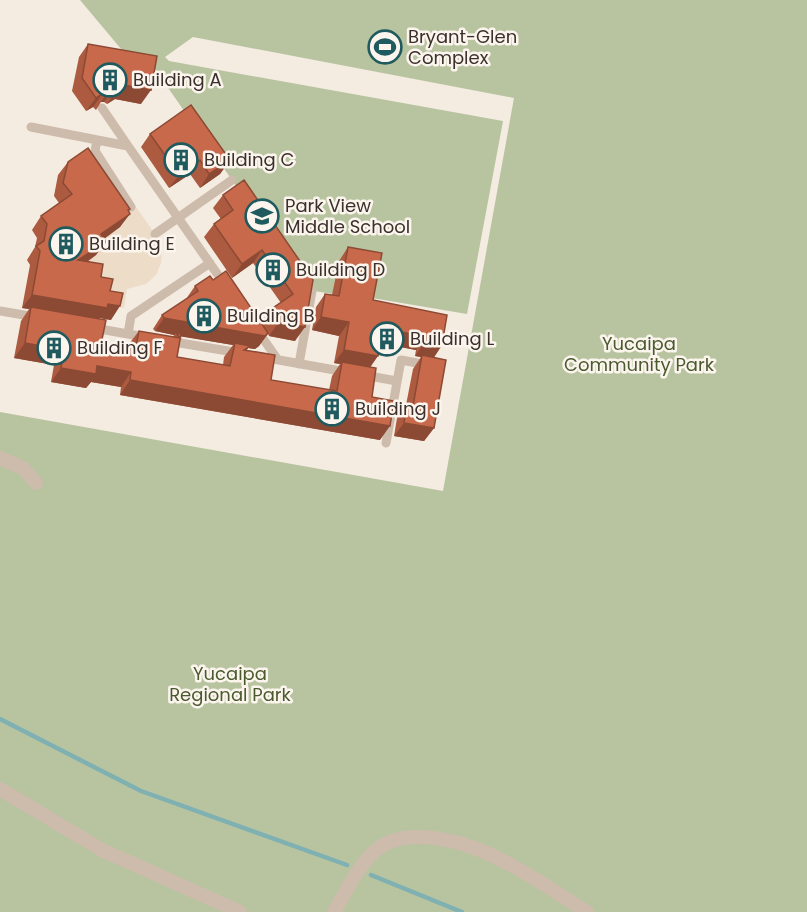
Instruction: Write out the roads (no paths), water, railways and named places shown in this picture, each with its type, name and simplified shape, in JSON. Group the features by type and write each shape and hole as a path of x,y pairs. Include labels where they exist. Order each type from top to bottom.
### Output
{"street":[{"path":"102,108 230,292"},
{"path":"31,128 128,146"},
{"path":"97,140 95,151 131,207"},
{"path":"155,234 232,180"},
{"path":"128,334 131,316 210,263"},
{"path":"299,364 312,291"},
{"path":"0,311 46,319"},
{"path":"251,321 278,360"},
{"path":"81,325 151,338"},
{"path":"163,340 397,381"},
{"path":"386,443 401,360 440,367"},
{"path":"0,458 23,468 36,483"},
{"path":"0,789 102,850 240,912"},
{"path":"334,912 357,873 375,850 398,838 430,837 466,844 509,864 587,912"}],"waterway":[{"path":"0,719 141,791 347,865"},
{"path":"371,875 462,912"}],"place":[{"name":"Bryant-Glen Complex","path":"385,47"},
{"name":"Building A","path":"110,80"},
{"name":"Building C","path":"181,160"},
{"name":"Park View Middle School","path":"262,216"},
{"name":"Building E","path":"66,244"},
{"name":"Building D","path":"273,270"},
{"name":"Building B","path":"204,316"},
{"name":"Building L","path":"387,339"},
{"name":"Building F","path":"54,348"},
{"name":"Building J","path":"332,409"}],"park label":[{"name":"Yucaipa Community Park","path":"639,354"},
{"name":"Yucaipa Regional Park","path":"230,684"}]}
